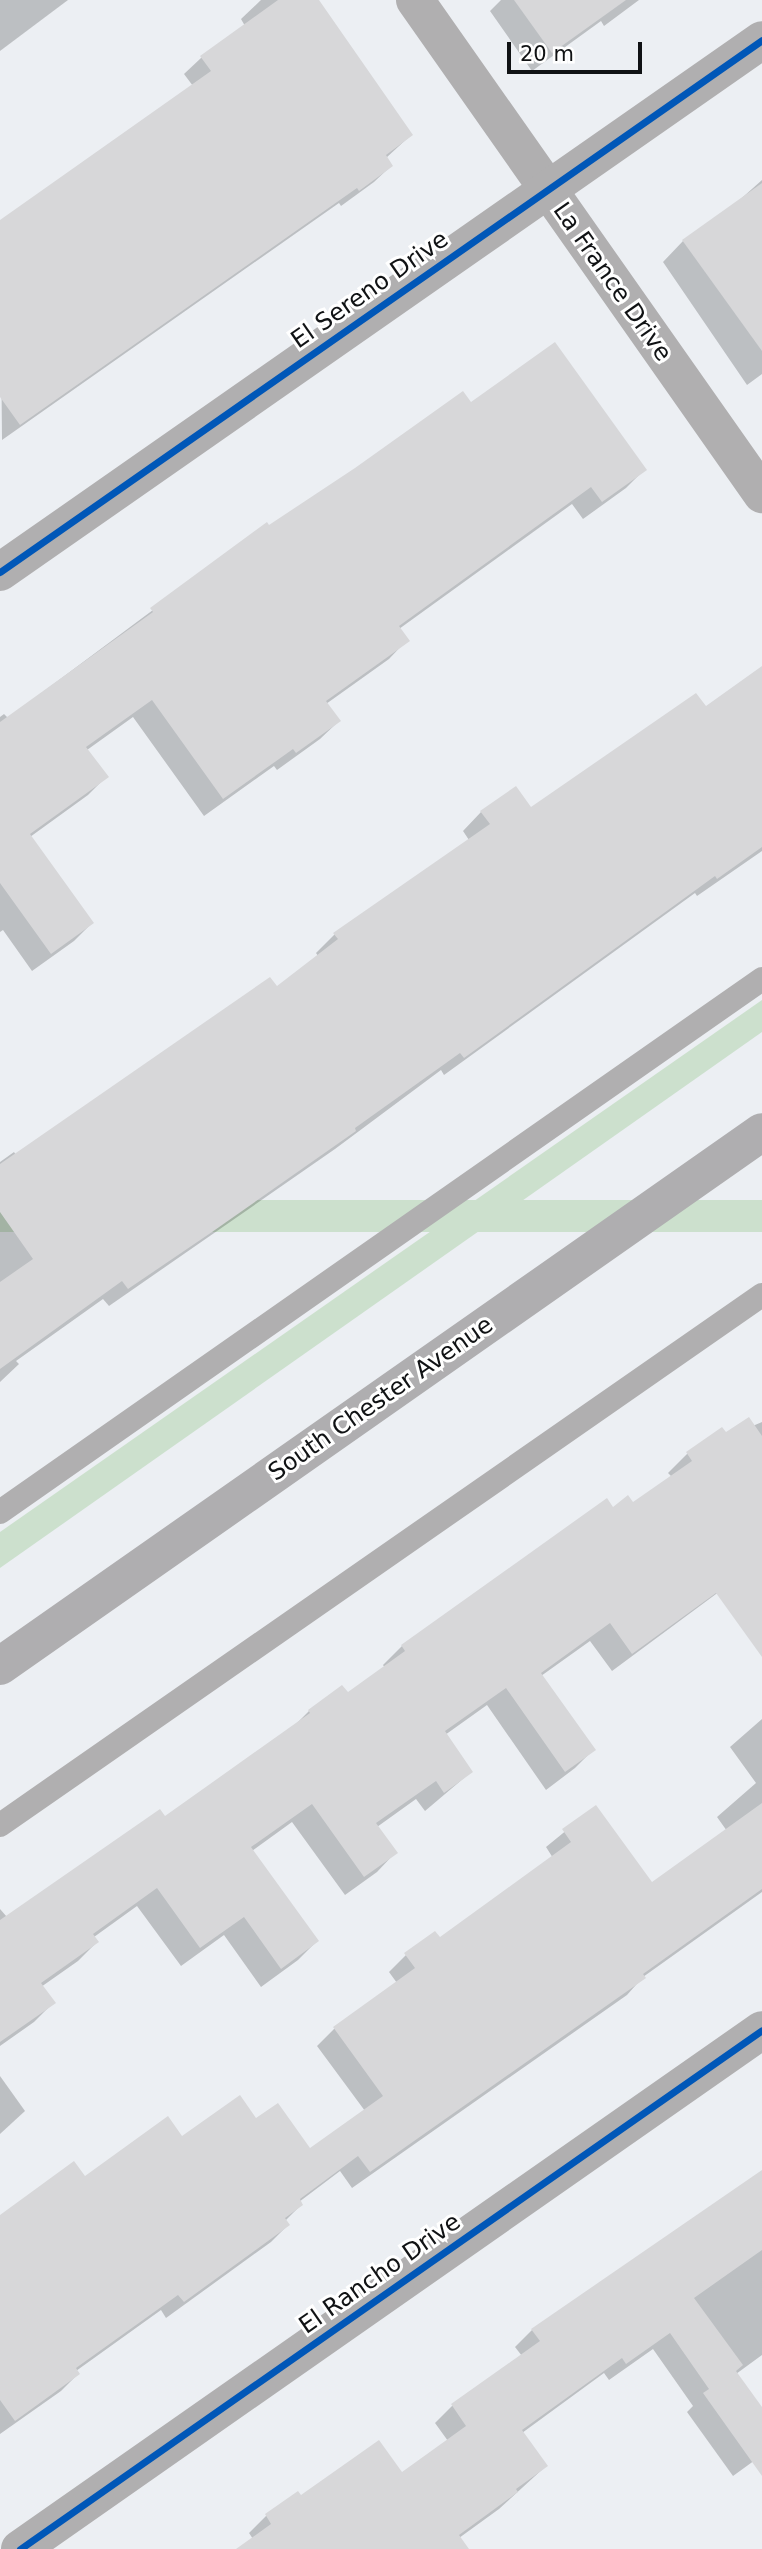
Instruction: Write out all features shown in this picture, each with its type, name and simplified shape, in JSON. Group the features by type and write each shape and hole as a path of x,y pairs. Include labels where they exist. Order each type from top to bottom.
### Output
{"main road":[{"name":"South Chester Avenue","path":"0,1666 762,1132"}],"street":[{"name":"La France Drive","path":"415,0 762,495"},
{"name":"El Sereno Drive","path":"0,572 762,40"},
{"name":"El Rancho Drive","path":"20,2549 762,2030"}],"lane":[{"path":"0,1512 762,979"},
{"path":"0,1825 762,1295"}],"green space":[{"path":"762,1000 762,1032 0,1568 0,1532"},
{"path":"0,1200 762,1200 762,1232 0,1232"}],"building":[{"path":"278,0 319,0 413,135 386,155 393,166 359,191 357,188 20,425 0,397 0,220 211,71 200,56"},
{"path":"514,0 626,0 552,53"},
{"path":"762,183 762,351 682,240"},
{"path":"555,342 647,470 602,502 591,487 399,626 410,641 326,701 341,721 296,753 293,749 223,799 152,700 86,747 109,777 30,834 94,923 51,954 0,883 0,722 153,612 150,608 267,522 269,525 355,468 463,391 471,402"},
{"path":"762,666 762,847 717,879 715,876 464,1058 460,1053 355,1128 356,1131 212,1232 128,1289 122,1281 0,1369 0,1282 33,1259 0,1212 0,1164 270,977 277,986 338,939 333,933 490,824 480,811 516,786 531,807 696,693 706,706"},
{"path":"749,1417 762,1436 762,1657 716,1593 632,1654 610,1623 541,1673 596,1750 565,1772 506,1688 445,1731 473,1772 444,1793 436,1781 376,1823 398,1853 364,1877 312,1804 251,1847 319,1941 281,1969 244,1917 200,1948 157,1888 93,1934 99,1942 41,1983 56,2003 0,2042 0,1920 160,1809 165,1816 310,1713 308,1710 342,1685 348,1692 405,1651 401,1645 607,1498 613,1507 628,1495 633,1502 692,1461 686,1452 722,1427 726,1432"},
{"path":"762,1803 762,1889 643,1974 646,1978 370,2172 358,2156 300,2199 303,2205 285,2218 290,2225 184,2302 178,2295 76,2368 80,2374 15,2421 0,2400 0,2215 74,2161 85,2176 168,2116 182,2136 240,2095 256,2118 278,2103 310,2148 383,2096 333,2027 415,1968 404,1953 435,1931 440,1937 571,1842 562,1829 596,1805 652,1882"},
{"path":"762,2170 762,2250 694,2298 743,2365 736,2371 762,2407 762,2476 703,2393 709,2389 670,2333 626,2364 622,2358 522,2430 548,2466 516,2489 518,2492 459,2535 469,2549 236,2549 271,2524 265,2514 298,2491 301,2495 379,2440 402,2472 466,2426 451,2404 540,2341 531,2329"}],"cycle path":[{"path":"0,572 762,40"},
{"path":"20,2549 762,2030"}]}
